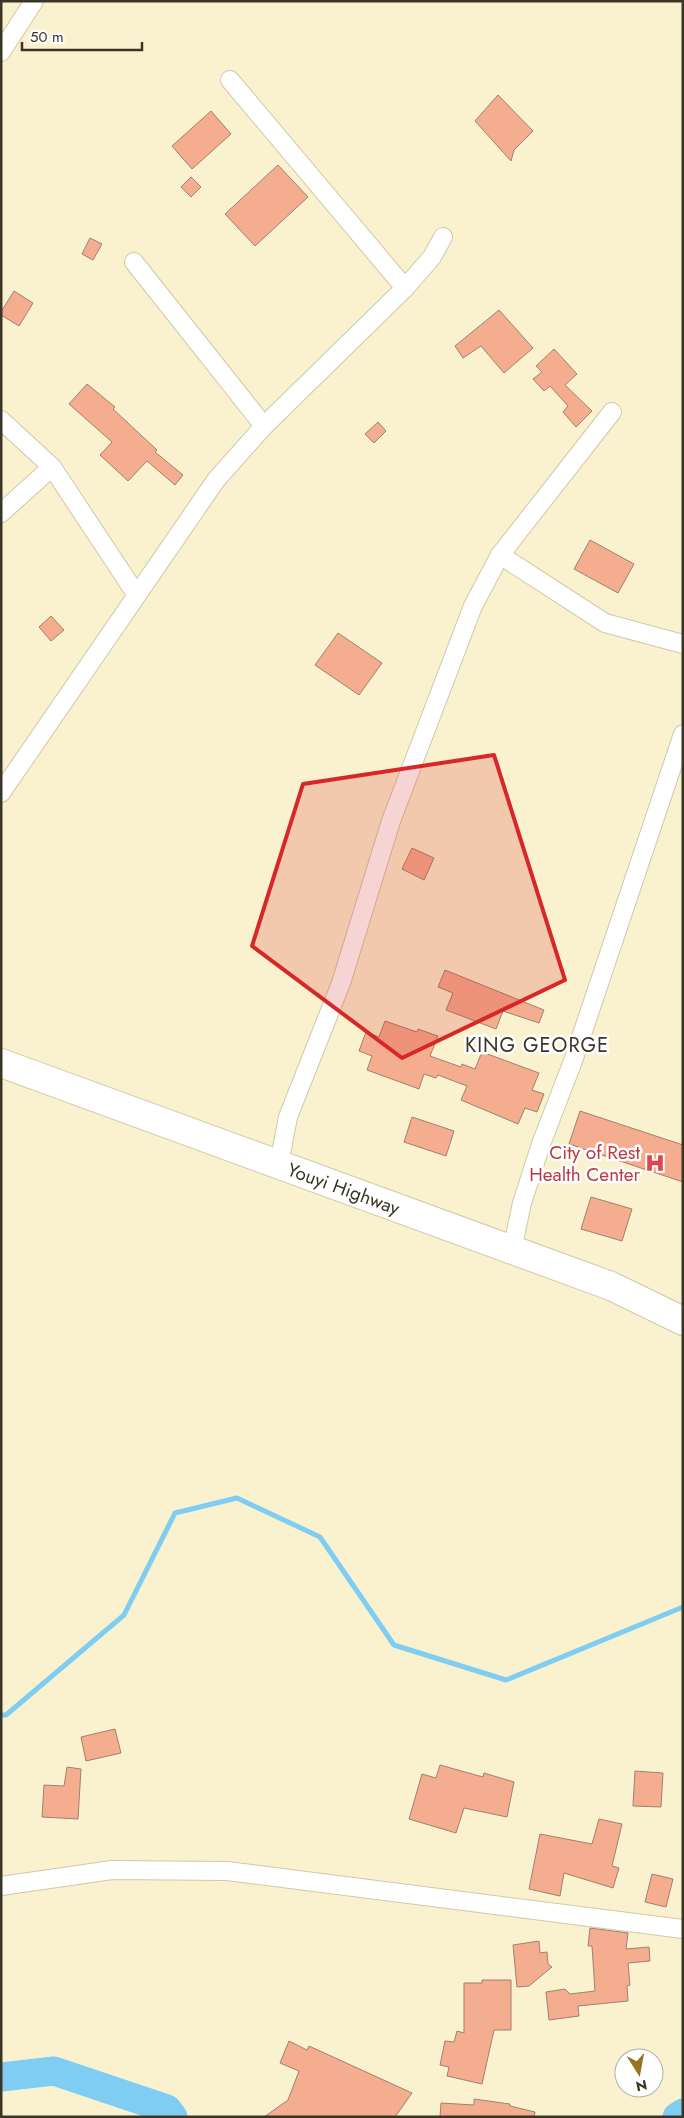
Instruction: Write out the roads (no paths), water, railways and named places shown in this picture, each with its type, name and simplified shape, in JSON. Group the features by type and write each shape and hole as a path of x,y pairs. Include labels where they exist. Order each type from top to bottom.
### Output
{"main road":[{"name":"Youyi Highway","path":"1,1062 611,1286 683,1321"}],"street":[{"path":"1,52 34,1"},
{"path":"230,80 405,288"},
{"path":"1,793 216,480 264,426 405,288 432,257 443,237"},
{"path":"134,262 264,426"},
{"path":"278,1164 288,1118 341,983 391,821 473,606 500,554 612,412"},
{"path":"1,420 52,467 136,594"},
{"path":"1,513 52,467"},
{"path":"500,554 604,623 683,644"},
{"path":"512,1250 522,1203 541,1144 573,1061 683,734"},
{"path":"1,1886 112,1870 227,1871 683,1929"}],"waterway":[{"path":"1,1715 6,1715 124,1615 175,1513 237,1498 320,1537 394,1645 506,1680 683,1607"},
{"path":"1,2077 54,2071 167,2109 173,2117"},
{"path":"677,2117 683,2113"}],"place":[{"name":"City of Rest Health Center","path":"655,1163"}],"district":[{"name":"KING GEORGE","path":"537,1045"}]}
